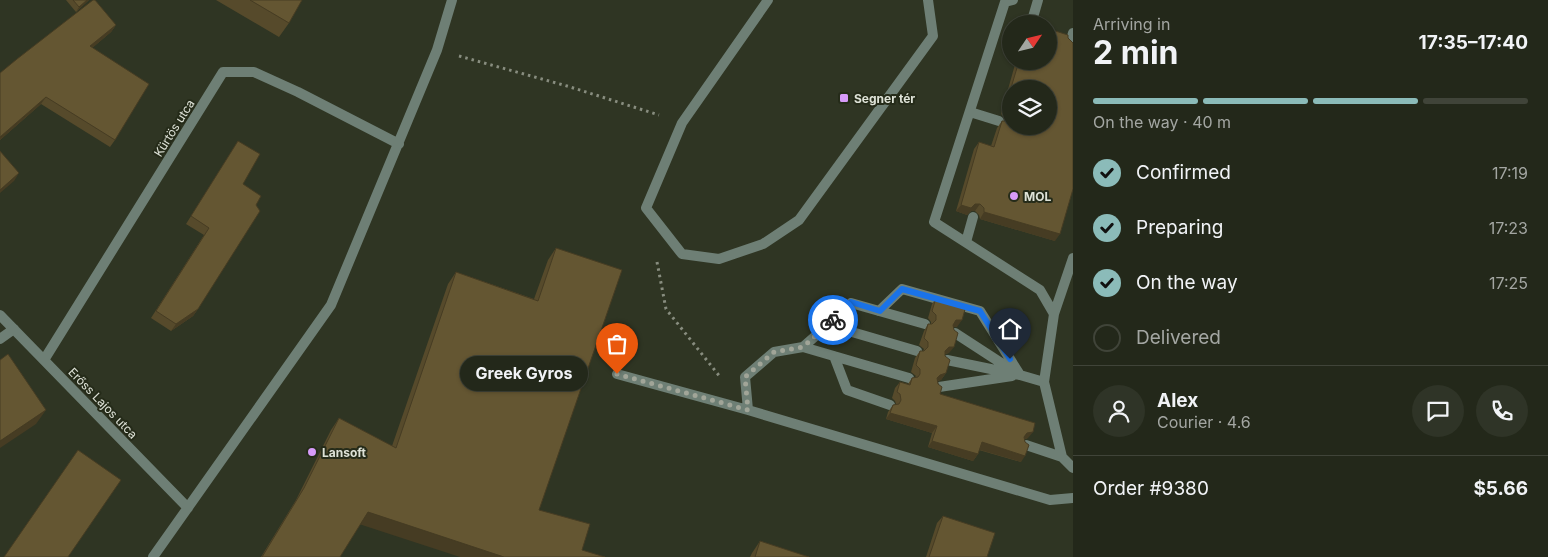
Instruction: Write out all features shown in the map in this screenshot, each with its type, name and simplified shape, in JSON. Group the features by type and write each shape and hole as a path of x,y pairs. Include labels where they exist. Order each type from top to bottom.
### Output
{"street":[{"path":"153,557 331,305 437,50 452,0"},
{"path":"768,0 682,123 646,208 682,254 719,259 763,244 799,220 933,36 928,0"},
{"path":"1013,0 1005,2 934,222 1040,290 1054,314"},
{"path":"1034,15 1038,0"},
{"path":"1070,43 1073,33"},
{"name":"Kürtös utca","path":"44,360 223,72 254,72 298,92 399,144"},
{"path":"970,112 999,121"},
{"path":"966,242 973,217"},
{"path":"1062,457 1044,382 1054,314 1073,258"},
{"path":"880,311 902,289 980,311 1020,375"},
{"path":"803,347 851,302 926,324"},
{"name":"Erőss Lajos utca","path":"0,315 188,508"},
{"path":"828,325 918,351"},
{"path":"0,339 14,329"},
{"path":"955,333 1020,375"},
{"path":"748,410 745,377 774,352 803,347 910,378"},
{"path":"834,356 846,390 890,405"},
{"path":"947,360 1020,375 1044,382"},
{"path":"617,374 748,410 1050,500 1073,498"},
{"path":"939,387 1020,375"},
{"path":"1026,445 1062,457 1073,468"}],"path":[{"path":"437,50 567,86 682,123"},
{"path":"655,254 666,309 722,379"}],"building":[{"path":"73,0 87,0 79,7"},
{"path":"93,0 116,25 90,46 149,84 115,140 46,97 0,137 0,73"},
{"path":"250,0 302,0 289,23"},
{"path":"1058,32 1068,35 1068,38 1073,43 1073,189 1060,234 984,212 984,208 980,204 975,204 971,208 961,205 979,142 994,147 1002,121 1002,135 1057,135 1057,80 1013,80 1016,70 1058,70"},
{"path":"238,141 260,154 243,184 261,196 256,205 260,211 198,309 176,324 156,311 209,228 191,216"},
{"path":"0,151 19,173 0,190"},
{"path":"556,248 622,270 539,510 590,524 582,550 605,557 504,557 368,512 340,557 262,557 304,488 339,418 396,448 456,272 538,301"},
{"path":"936,298 966,306 962,320 956,320 953,325 954,330 958,333 954,347 949,347 945,351 945,356 950,360 946,373 937,378 938,384 942,387 940,394 1035,423 1033,432 1027,433 1024,437 1025,442 1029,445 1025,456 982,442 978,454 932,441 937,426 890,413 893,405 899,404 901,400 900,394 897,392 900,382 910,385 912,378 918,377 920,374 920,369 916,365 920,351 924,351 928,347 928,342 924,338 928,324 932,324 936,320 936,315 932,311"},
{"path":"8,354 46,410 0,441 0,360"},
{"path":"78,450 121,480 68,557 4,557"},
{"path":"943,516 995,533 987,557 929,557"},
{"path":"760,541 809,557 755,557"}],"way so far":[{"path":"617,374 748,410 745,377 774,352 803,347 833,320"}],"place":[{"name":"Segner tér","path":"844,98"},
{"name":"MOL","path":"1014,196"},
{"name":"Greek Gyros","path":"617,374"},
{"name":"Lansoft","path":"312,452"}],"route":[{"path":"833,320 851,302 880,311 902,289 980,311 1010,359"}]}
